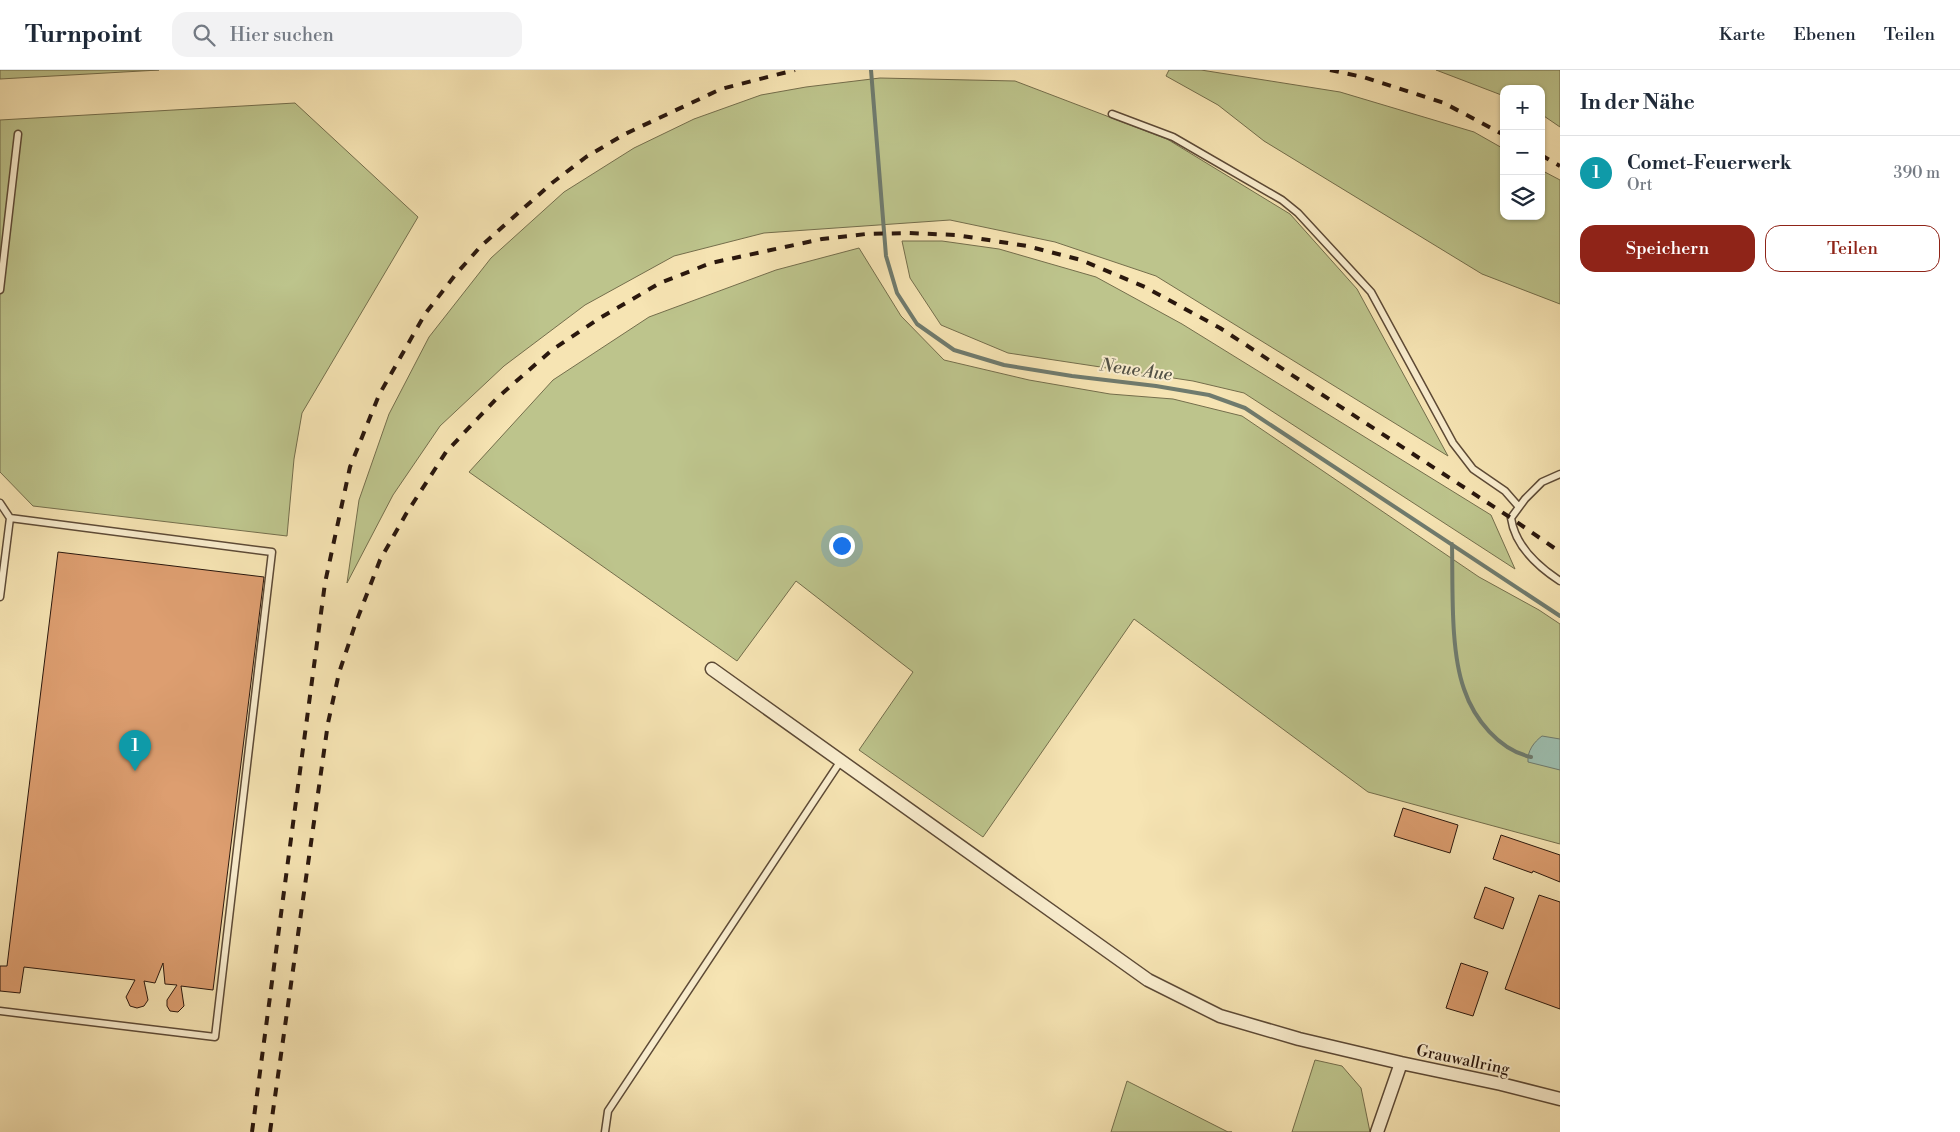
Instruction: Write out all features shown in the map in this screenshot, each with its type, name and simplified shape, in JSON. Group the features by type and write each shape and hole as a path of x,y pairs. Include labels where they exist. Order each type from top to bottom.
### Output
{"street":[{"path":"712,669 1148,980 1220,1016 1300,1039 1401,1064"},
{"name":"Grauwallring","path":"1377,1132 1401,1064 1501,1084 1560,1099"}],"lane":[{"path":"1112,114 1173,137 1282,200 1298,214 1371,292 1458,450 1473,469 1505,491 1519,508"},
{"path":"0,290 18,134"},
{"path":"1560,474 1542,482 1511,518 1513,532 1526,552 1544,571 1560,581"},
{"path":"0,503 10,518 0,597"},
{"path":"0,1011 215,1037 272,552 10,518"},
{"path":"605,1132 608,1111 840,762"}],"green space":[{"path":"0,70 159,70 0,79"},
{"path":"1169,70 1201,70 1340,92 1474,132 1500,147 1500,220 1545,220 1545,172 1560,180 1560,304 1482,274 1264,141 1218,105 1166,76"},
{"path":"1436,70 1560,70 1560,127 1545,117 1545,85 1500,85 1500,94"},
{"path":"880,78 1015,81 1167,139 1290,214 1357,289 1448,456 1156,276 1055,242 950,220 764,233 674,256 585,305 504,366 440,426 393,495 347,583 359,500 389,414 429,337 491,258 564,192 634,148 694,119 761,95 806,87"},
{"path":"295,103 418,217 302,413 294,459 287,536 33,506 0,472 0,120"},
{"path":"902,241 942,241 999,249 1096,277 1182,324 1491,515 1515,569 1244,393 1193,381 1008,353 941,325 910,278"},
{"path":"859,248 901,316 944,360 1029,380 1110,394 1173,399 1242,416 1479,577 1539,610 1560,624 1560,844 1368,792 1134,619 983,837 859,750 913,672 796,581 737,661 469,472 553,380 649,317 776,270"},
{"path":"1315,1060 1342,1066 1361,1088 1370,1132 1292,1132"},
{"path":"1127,1081 1228,1132 1111,1132"}],"shaded area":[{"path":"1542,736 1560,739 1560,770 1528,762 1532,747"}],"building":[{"path":"58,552 264,577 213,990 181,986 184,1006 178,1012 170,1011 167,1006 167,1000 177,985 165,984 163,963 155,983 144,981 148,1000 144,1006 137,1008 130,1006 126,997 135,980 24,967 20,993 0,991 0,966 7,966"},
{"path":"1403,808 1458,825 1450,853 1394,836"},
{"path":"1501,835 1560,855 1560,882 1533,871 1532,873 1493,859"},
{"path":"1485,887 1514,898 1503,929 1474,918"},
{"path":"1539,895 1560,902 1560,1009 1505,989"},
{"path":"1461,963 1488,972 1473,1016 1446,1008"}],"waterway":[{"name":"Neue Aue","path":"871,70 886,256 897,293 917,324 954,350 1004,365 1209,395 1245,408 1560,616"},
{"path":"1452,544 1454,637 1456,656 1468,700 1489,732 1508,748 1531,757"}],"railway":[{"path":"252,1132 325,583 350,467 379,395 425,314 456,274 481,246 552,183 586,157 625,134 721,89 795,70"},
{"path":"1330,70 1363,77 1444,103 1500,133"},
{"path":"1545,157 1560,166"},
{"path":"270,1132 328,723 339,673 380,560 406,514 446,452 497,398 552,350 600,318 660,283 711,263 822,239 866,234 956,235 1027,246 1081,260 1145,287 1220,328 1560,552"}],"place":[{"name":"Comet-Feuerwerk","path":"135,771"}]}
